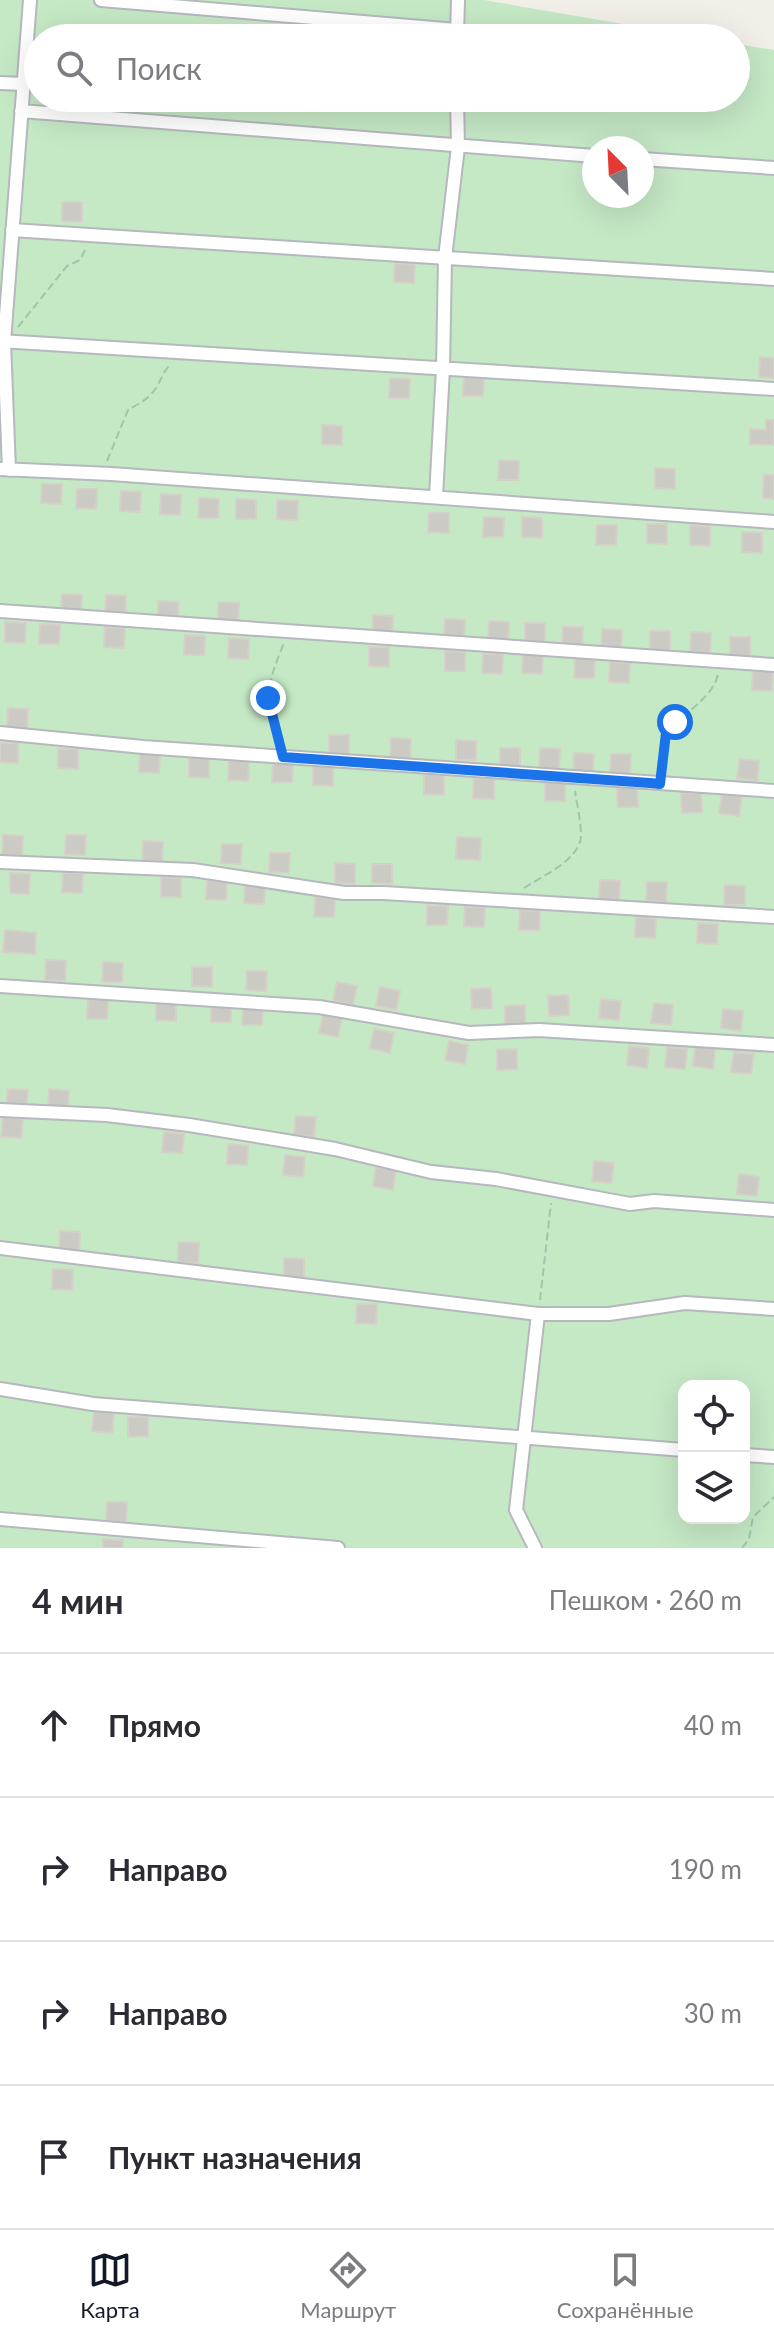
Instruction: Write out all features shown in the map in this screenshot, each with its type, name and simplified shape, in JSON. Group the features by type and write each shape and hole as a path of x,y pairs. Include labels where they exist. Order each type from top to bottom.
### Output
{"street":[{"path":"28,24 30,0"},
{"path":"101,0 352,24"},
{"path":"457,24 458,0"},
{"path":"0,83 24,84 9,221 2,341 4,470 111,474 774,522"},
{"path":"33,112 582,155"},
{"path":"436,496 445,258 458,147 457,112"},
{"path":"654,160 774,168"},
{"path":"9,221 91,235 774,279"},
{"path":"2,341 774,389"},
{"path":"0,611 774,665"},
{"path":"0,733 143,747 774,791"},
{"path":"0,862 193,870 344,893 774,917"},
{"path":"0,986 319,1007 469,1033 539,1030 774,1045"},
{"path":"0,1110 107,1115 189,1125 335,1149 431,1172 496,1179 630,1204 654,1201 774,1210"},
{"path":"0,1248 538,1314 609,1314 685,1303 774,1309"},
{"path":"535,1548 516,1510 538,1314"},
{"path":"0,1389 93,1404 678,1449"},
{"path":"750,1455 774,1457"},
{"path":"0,1519 338,1548"}],"path":[{"path":"2,341 67,266 80,260 91,235"},
{"path":"111,474 107,459 128,410 142,403 156,388 166,367 186,353"},
{"path":"283,757 268,698 270,675 284,644 284,630"},
{"path":"660,784 666,733 717,682 721,662"},
{"path":"505,900 568,859 578,848 581,838 573,777"},
{"path":"538,1314 552,1189"},
{"path":"742,1548 749,1539 753,1517 774,1497"}],"green space":[{"path":"0,0 484,0 623,24 24,24 24,112 750,112 750,46 774,50 774,1548 0,1548"}],"building":[{"path":"62,202 82,202 82,222 62,221"},
{"path":"395,263 415,264 414,283 394,282"},
{"path":"760,357 774,358 774,378 759,377"},
{"path":"464,376 484,377 483,396 463,396"},
{"path":"390,378 410,379 409,398 389,398"},
{"path":"766,420 774,420 774,445 750,444 750,429 766,430"},
{"path":"322,425 342,426 342,445 322,444"},
{"path":"499,460 519,461 518,480 498,480"},
{"path":"655,468 675,469 675,489 655,488"},
{"path":"764,475 774,475 774,499 763,498"},
{"path":"42,484 62,484 61,504 41,503"},
{"path":"77,489 97,489 96,509 76,508"},
{"path":"121,491 141,492 140,512 120,511"},
{"path":"161,494 181,495 180,515 160,514"},
{"path":"199,498 219,499 218,518 198,518"},
{"path":"236,499 256,500 256,519 236,519"},
{"path":"277,500 298,501 297,520 277,519"},
{"path":"429,513 449,513 449,533 428,532"},
{"path":"484,517 504,518 503,537 483,537"},
{"path":"522,517 542,518 542,538 522,537"},
{"path":"647,524 667,524 667,544 647,543"},
{"path":"597,525 617,525 616,545 596,545"},
{"path":"690,525 710,526 710,546 690,545"},
{"path":"742,532 762,533 762,553 742,552"},
{"path":"62,594 82,595 81,615 61,614"},
{"path":"106,595 126,596 125,616 105,615"},
{"path":"158,601 178,602 178,622 158,621"},
{"path":"218,602 239,603 238,623 218,622"},
{"path":"373,615 393,616 392,635 372,635"},
{"path":"445,619 465,620 464,639 444,639"},
{"path":"489,621 509,622 508,642 488,641"},
{"path":"5,622 26,623 25,643 5,642"},
{"path":"525,623 545,623 545,643 525,642"},
{"path":"40,624 60,625 59,644 39,644"},
{"path":"105,627 125,628 124,648 104,647"},
{"path":"563,627 583,627 582,647 562,646"},
{"path":"602,629 622,630 621,650 601,649"},
{"path":"650,631 670,631 670,651 650,650"},
{"path":"691,632 711,633 710,653 690,652"},
{"path":"185,635 205,636 204,655 184,655"},
{"path":"730,637 750,637 750,657 730,656"},
{"path":"229,638 249,639 248,659 228,658"},
{"path":"369,647 389,647 389,667 369,666"},
{"path":"445,651 465,652 465,671 445,671"},
{"path":"523,653 543,654 542,674 522,673"},
{"path":"483,654 503,654 502,674 482,673"},
{"path":"575,658 595,659 594,678 574,678"},
{"path":"610,662 630,663 629,683 609,682"},
{"path":"753,671 773,671 772,691 752,690"},
{"path":"8,708 28,709 27,729 7,728"},
{"path":"329,735 349,735 349,755 329,754"},
{"path":"391,738 411,739 410,759 390,758"},
{"path":"456,740 476,741 476,760 456,760"},
{"path":"0,743 18,743 18,763 0,762"},
{"path":"500,748 520,748 520,768 500,767"},
{"path":"540,748 560,749 559,769 539,768"},
{"path":"58,749 78,749 78,769 58,768"},
{"path":"140,752 160,753 159,773 139,772"},
{"path":"574,753 594,754 593,774 573,773"},
{"path":"611,754 631,754 630,774 610,773"},
{"path":"189,757 209,758 209,778 189,777"},
{"path":"740,759 759,761 757,781 737,778"},
{"path":"229,760 249,761 248,781 228,780"},
{"path":"273,762 293,763 292,782 272,782"},
{"path":"313,766 333,766 333,786 313,785"},
{"path":"424,774 444,775 444,795 424,794"},
{"path":"474,778 494,779 494,799 473,798"},
{"path":"545,781 565,782 565,801 545,801"},
{"path":"637,787 638,807 618,807 617,788"},
{"path":"681,793 701,793 702,812 682,813"},
{"path":"722,794 742,796 739,816 719,813"},
{"path":"3,835 23,836 22,856 2,855"},
{"path":"66,835 86,835 85,855 65,854"},
{"path":"457,837 481,838 480,860 456,859"},
{"path":"143,841 163,842 162,861 142,861"},
{"path":"222,844 242,844 241,864 221,863"},
{"path":"270,853 290,853 289,873 269,872"},
{"path":"335,863 355,864 355,884 335,883"},
{"path":"372,864 392,864 392,884 372,883"},
{"path":"10,873 30,874 29,894 10,893"},
{"path":"63,873 83,873 82,893 62,892"},
{"path":"161,877 181,878 181,897 161,897"},
{"path":"207,879 227,880 226,900 206,899"},
{"path":"600,880 620,881 619,900 599,900"},
{"path":"647,882 667,882 666,902 646,901"},
{"path":"245,884 265,884 264,904 244,903"},
{"path":"725,885 745,886 745,905 724,905"},
{"path":"315,897 335,898 334,917 314,917"},
{"path":"427,905 448,906 447,925 427,925"},
{"path":"465,907 485,907 484,927 464,926"},
{"path":"520,910 540,911 539,930 519,930"},
{"path":"636,917 656,918 655,938 635,937"},
{"path":"698,923 718,924 717,944 697,943"},
{"path":"5,930 36,933 35,954 3,952"},
{"path":"46,960 66,961 65,981 45,980"},
{"path":"103,962 123,963 122,982 102,982"},
{"path":"192,967 212,967 212,987 192,986"},
{"path":"247,971 267,971 266,991 246,990"},
{"path":"337,982 357,986 353,1005 333,1001"},
{"path":"380,987 400,991 396,1010 376,1006"},
{"path":"491,988 492,1008 472,1009 471,989"},
{"path":"568,995 569,1015 549,1016 548,996"},
{"path":"88,999 108,1000 107,1019 87,1019"},
{"path":"601,999 621,1001 619,1020 599,1018"},
{"path":"156,1000 176,1001 176,1021 156,1020"},
{"path":"211,1002 231,1003 231,1022 211,1022"},
{"path":"654,1003 673,1005 671,1025 651,1023"},
{"path":"243,1005 263,1006 262,1025 242,1025"},
{"path":"525,1005 525,1025 505,1025 505,1006"},
{"path":"723,1009 743,1011 741,1031 721,1028"},
{"path":"323,1014 342,1018 338,1037 319,1033"},
{"path":"374,1029 394,1033 390,1053 370,1048"},
{"path":"449,1041 468,1045 465,1064 445,1060"},
{"path":"629,1046 649,1048 647,1068 627,1065"},
{"path":"667,1047 687,1049 685,1069 665,1067"},
{"path":"695,1047 715,1049 713,1069 693,1066"},
{"path":"517,1049 517,1069 497,1070 497,1050"},
{"path":"734,1052 754,1054 751,1074 731,1072"},
{"path":"8,1089 28,1090 26,1110 6,1108"},
{"path":"49,1089 69,1091 68,1110 48,1109"},
{"path":"296,1116 316,1117 314,1137 294,1135"},
{"path":"3,1117 23,1119 21,1138 1,1137"},
{"path":"164,1132 184,1134 182,1153 162,1152"},
{"path":"228,1144 248,1146 247,1165 227,1164"},
{"path":"285,1155 305,1157 303,1177 283,1175"},
{"path":"594,1161 614,1163 611,1183 592,1181"},
{"path":"376,1167 396,1170 393,1190 373,1186"},
{"path":"739,1174 759,1177 757,1196 737,1194"},
{"path":"60,1231 80,1232 79,1251 59,1251"},
{"path":"178,1242 199,1243 198,1263 178,1262"},
{"path":"284,1258 304,1259 304,1278 284,1277"},
{"path":"53,1269 73,1270 72,1290 52,1289"},
{"path":"357,1304 377,1304 376,1324 356,1323"},
{"path":"94,1411 114,1413 112,1433 92,1431"},
{"path":"128,1417 148,1417 148,1436 128,1437"},
{"path":"107,1502 127,1502 126,1522 106,1521"},
{"path":"103,1539 123,1540 123,1548 103,1548"}],"route":[{"path":"268,698 283,757 660,784 666,733 675,722"}]}
